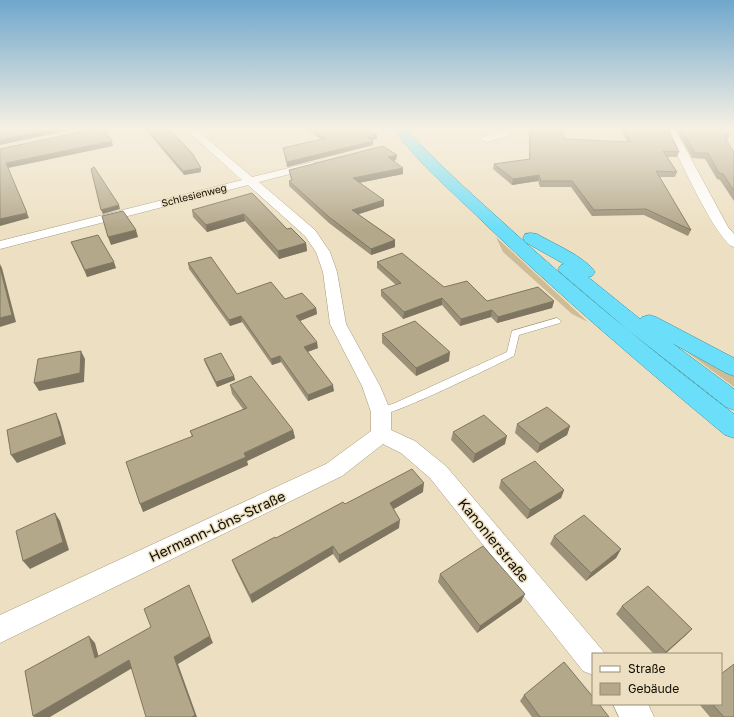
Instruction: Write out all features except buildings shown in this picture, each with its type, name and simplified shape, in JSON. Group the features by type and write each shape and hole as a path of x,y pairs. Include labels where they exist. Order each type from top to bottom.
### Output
{"highway":[{"path":"430,162 514,241 634,348 734,428"},
{"path":"734,368 646,319 573,262 525,233 635,325 734,401"}],"street":[{"path":"229,162 310,232 323,252 330,272 338,324 371,386 381,423"},
{"name":"Schlesienweg","path":"0,245 323,162"},
{"path":"688,162 722,228 734,243"},
{"name":"Hermann-Löns-Straße","path":"0,628 334,470 381,423"},
{"name":"Kanonierstraße","path":"381,423 438,472 592,660"},
{"path":"629,705 639,717"}],"lane":[{"path":"381,423 398,406 511,354 515,333 557,321"}],"shaded area":[{"path":"496,237 588,322 572,314 503,252"},
{"path":"675,343 734,374 734,387"}]}
